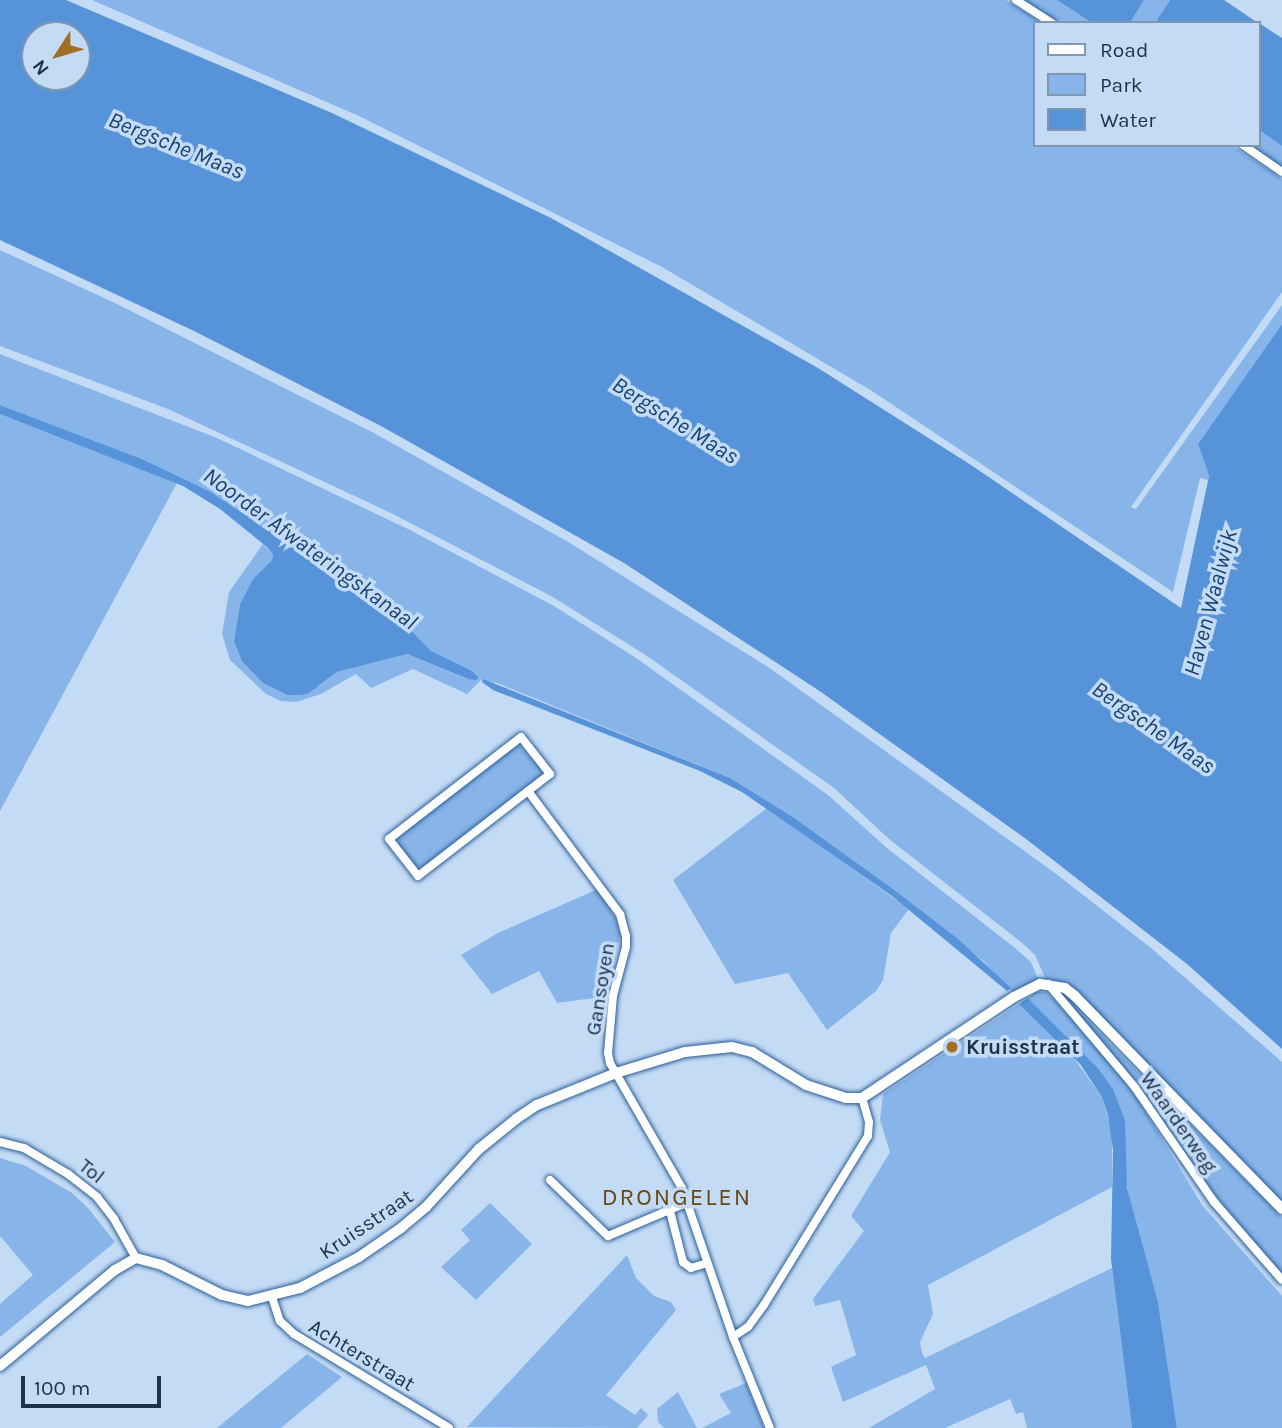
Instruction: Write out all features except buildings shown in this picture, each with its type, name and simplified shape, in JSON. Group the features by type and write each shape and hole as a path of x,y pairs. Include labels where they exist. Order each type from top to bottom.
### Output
{"street":[{"path":"1016,0 1049,21"},
{"path":"1246,147 1282,172"},
{"path":"521,737 550,774 528,791 418,876 389,839 521,737"},
{"name":"Gansoyen","path":"528,791 620,915 626,947 613,996 608,1053 616,1073 688,1202 733,1337 770,1428"},
{"path":"733,1337 748,1327 764,1305 868,1136 869,1122 862,1098 1031,986 1048,984 1065,988 1075,996 1282,1209"},
{"name":"Waarderweg","path":"1048,984 1134,1086 1214,1202 1282,1280"},
{"name":"Kruisstraat","path":"136,1258 162,1265 222,1295 248,1301 300,1288 401,1228 426,1207 479,1149 537,1105 616,1073 685,1052 732,1047 752,1052 806,1085 846,1098 862,1098"},
{"name":"Tol","path":"0,1142 35,1155 68,1174 97,1197 114,1219 136,1258"},
{"path":"550,1180 608,1236 688,1202"},
{"path":"670,1211 683,1262 691,1268 707,1263"},
{"path":"0,1366 115,1270 136,1258"},
{"name":"Achterstraat","path":"272,1297 280,1321 294,1334 449,1428"}],"green space":[{"path":"92,0 1006,0 1039,21 1034,21 1034,147 1234,147 1282,179 1282,292 1131,507 1136,509 1282,305 1282,324 1198,444 1209,476 1208,480 1200,478 1173,592 872,391 662,267 359,116"},
{"path":"1020,0 1057,0 1089,21 1052,21"},
{"path":"1144,0 1170,0 1156,21 1131,21"},
{"path":"1261,131 1282,146 1282,172 1245,147 1261,147"},
{"path":"0,250 115,303 374,433 570,543 771,669 1055,873 1151,948 1282,1062 1282,1203 1059,984 1046,980 1035,955 1021,942 889,839 834,788 647,656 551,596 391,513 168,409 0,346"},
{"path":"0,354 217,438 410,530 554,606 636,658 828,795 887,848 1031,962 1038,979 1014,994 983,961 889,886 793,817 730,778 497,683 481,680 467,694 413,669 371,688 356,674 321,694 296,702 281,701 266,694 230,660 222,634 229,592 263,544 273,554 272,560 253,579 240,604 234,641 319,686 337,672 407,654 467,679 471,672 431,651 407,626 382,607 209,491 142,459 0,405"},
{"path":"0,414 177,483 0,811"},
{"path":"520,746 541,769 542,775 424,867 414,866 398,845 399,835 514,747"},
{"path":"767,808 909,909 891,933 883,980 876,991 827,1030 788,973 735,984 673,880"},
{"path":"598,889 617,921 620,934 609,996 557,1003 539,971 492,994 461,955 498,933"},
{"path":"1036,992 1045,992 1053,998 1115,1070 1138,1099 1202,1205 1282,1296 1282,1428 1177,1428 1158,1302 1129,1201 1117,1101 1113,1089 1098,1068 1028,998"},
{"path":"1065,998 1282,1217 1282,1274 1185,1156 1143,1091"},
{"path":"1019,1004 1067,1049 1102,1097 1112,1131 1112,1187 928,1285 933,1314 920,1342 922,1353 925,1358 1112,1268 1132,1428 1027,1428 1023,1412 1016,1414 1010,1399 945,1428 869,1428 935,1389 926,1365 843,1402 831,1367 856,1355 840,1300 815,1306 813,1299 864,1231 851,1216 890,1152 880,1120 883,1094"},
{"path":"0,1158 26,1166 72,1193 88,1208 115,1242 0,1337 0,1304 33,1275 0,1236"},
{"path":"490,1203 532,1244 476,1300 441,1267 470,1240 461,1230"},
{"path":"627,1255 636,1278 654,1296 671,1302 676,1310 606,1395 635,1415 641,1408 648,1415 637,1428 467,1427"},
{"path":"307,1354 342,1377 281,1428 217,1428"},
{"path":"746,1383 764,1428 702,1428 731,1413 719,1394"},
{"path":"678,1392 697,1428 664,1428 658,1422 657,1409"}],"water":[{"path":"0,0 66,0 332,113 551,218 818,368 971,465 1181,608 1209,476 1198,444 1282,324 1282,1049 1187,964 1026,839 821,692 624,563 381,426 194,331 0,240"},
{"path":"1057,0 1144,0 1131,21 1089,21"},
{"path":"1170,0 1224,0 1255,21 1156,21"},
{"path":"1261,24 1282,38 1282,146 1261,131"},
{"path":"0,405 142,459 209,491 347,582 407,626 431,651 472,671 478,677 477,680 468,679 407,654 337,672 309,693 301,695 288,695 263,683 242,661 234,641 240,604 253,579 272,560 273,554 267,547 220,509 183,486 0,414"},
{"path":"483,679 730,778 793,817 889,886 958,939 1011,988 1007,991 892,896 742,792 700,771 493,690 482,682"},
{"path":"1028,998 1098,1068 1113,1089 1125,1121 1127,1188 1158,1302 1177,1428 1132,1428 1111,1259 1113,1150 1108,1115 1102,1097 1080,1064 1019,1004"}],"place":[{"name":"Kruisstraat","path":"952,1047"}],"district":[{"name":"DRONGELEN","path":"677,1198"}],"water label":[{"name":"Bergsche Maas","path":"176,146"},
{"name":"Bergsche Maas","path":"675,421"},
{"name":"Noorder Afwateringskanaal","path":"310,549"},
{"name":"Haven Waalwijk","path":"1211,603"},
{"name":"Bergsche Maas","path":"1153,728"}]}
